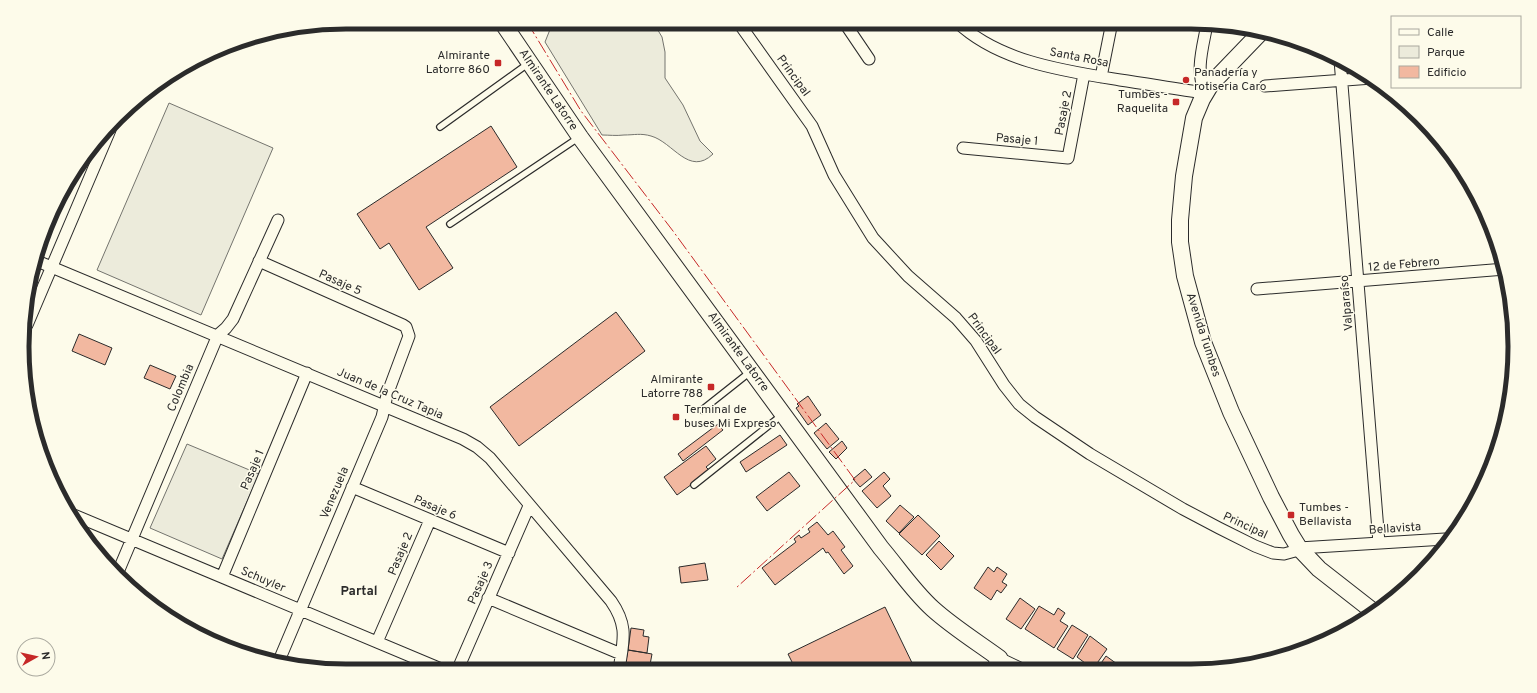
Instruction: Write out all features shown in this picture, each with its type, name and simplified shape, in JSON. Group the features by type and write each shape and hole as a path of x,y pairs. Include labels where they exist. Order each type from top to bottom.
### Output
{"main road":[{"name":"Almirante Latorre","path":"507,29 580,137 881,548 931,608 997,664"},
{"name":"Avenida Tumbes","path":"1256,36 1211,84 1205,93 1194,118 1184,176 1180,220 1180,242 1185,276 1203,342 1231,412 1271,497 1299,548 1319,569 1369,608"}],"street":[{"name":"Principal","path":"743,29 812,126 834,175 873,238 908,276 956,318 976,341 1004,385 1019,404 1035,417 1090,454 1165,499 1219,528 1255,546 1273,553 1284,554 1295,551 1299,548"},
{"path":"849,29 869,59"},
{"name":"Santa Rosa","path":"966,29 980,40 1016,56 1041,64 1084,74 1205,93"},
{"path":"1101,77 1111,29"},
{"path":"1205,30 1199,71 1201,86 1205,93"},
{"name":"Valparaíso","path":"1341,67 1379,543"},
{"name":"Pasaje 2","path":"1068,158 1084,74"},
{"path":"1264,86 1360,79"},
{"path":"31,314 106,140"},
{"name":"Pasaje 1","path":"963,148 1068,158"},
{"name":"Colombia","path":"120,568 218,335 233,319 278,220"},
{"name":"Pasaje 5","path":"259,261 402,325 409,331"},
{"name":"Juan de la Cruz Tapia","path":"41,262 463,438 477,447 490,458 529,506 611,601 620,614 623,630 620,664"},
{"name":"12 de Febrero","path":"1257,290 1499,271"},
{"name":"Venezuela","path":"281,657 382,417 387,395 408,341 409,331"},
{"name":"Pasaje 1","path":"222,577 307,373"},
{"name":"Pasaje 6","path":"352,487 508,553"},
{"name":"Pasaje 3","path":"460,664 529,506"},
{"name":"Schuyler","path":"80,517 429,664"},
{"name":"Pasaje 2","path":"377,642 430,520"},
{"name":"Bellavista","path":"1299,548 1443,539"},
{"path":"488,598 621,654"}],"lane":[{"path":"440,126 529,62"},
{"path":"450,224 580,137"},
{"path":"702,410 752,370"},
{"path":"694,485 783,413"}],"green space":[{"path":"550,29 657,29 662,37 665,52 665,78 683,105 700,141 713,154 704,160 696,162 681,156 659,139 651,136 641,134 602,135 545,42"},
{"path":"169,103 273,148 201,315 97,270"},
{"path":"187,444 259,474 222,559 150,528"}],"building":[{"path":"491,126 517,167 426,227 453,268 419,290 389,243 380,249 357,214"},
{"path":"616,312 645,351 519,446 490,407"},
{"path":"79,334 112,348 105,365 72,351"},
{"path":"150,365 176,376 170,389 144,378"},
{"path":"808,396 821,415 808,425 796,408 799,406 797,404"},
{"path":"826,423 839,439 827,449 814,433"},
{"path":"718,424 723,430 683,461 678,454"},
{"path":"780,435 787,445 746,472 740,462"},
{"path":"842,441 847,448 836,459 829,452"},
{"path":"706,446 716,459 706,467 710,471 677,495 664,477"},
{"path":"865,469 872,477 860,487 853,479"},
{"path":"789,472 800,486 767,511 756,497"},
{"path":"884,472 890,479 883,486 891,496 877,508 862,491"},
{"path":"900,505 914,517 899,533 886,521"},
{"path":"918,515 940,536 922,555 899,534"},
{"path":"817,522 828,535 833,531 845,547 841,550 853,566 844,574 828,552 826,553 823,548 775,585 762,568 796,542 794,539 799,535 801,538 810,532 808,529"},
{"path":"939,541 954,556 941,570 926,555"},
{"path":"705,563 708,580 681,583 679,567"},
{"path":"988,567 994,572 997,567 1007,574 1002,582 1007,585 1001,593 997,590 991,600 974,588"},
{"path":"1020,598 1035,609 1021,629 1006,619"},
{"path":"1039,606 1054,615 1058,608 1065,613 1060,621 1068,626 1054,648 1025,629"},
{"path":"885,607 913,664 793,664 788,654"},
{"path":"1072,625 1088,635 1073,659 1057,649"},
{"path":"631,628 644,630 643,636 649,637 647,653 628,650"},
{"path":"1090,636 1107,649 1096,664 1086,664 1077,657"},
{"path":"628,650 652,654 650,664 625,664"},
{"path":"1106,656 1117,664 1100,664"}],"power":[{"path":"531,29 581,111 673,231 855,480 736,588"}],"place":[{"name":"Almirante Latorre 860","path":"498,63"},
{"name":"Panadería y rotiseria Caro","path":"1186,80"},
{"name":"Tumbes - Raquelita","path":"1176,102"},
{"name":"Almirante Latorre 788","path":"711,387"},
{"name":"Terminal de buses Mi Expreso","path":"676,417"},
{"name":"Tumbes - Bellavista","path":"1291,515"}],"district":[{"name":"Partal","path":"359,592"}]}
